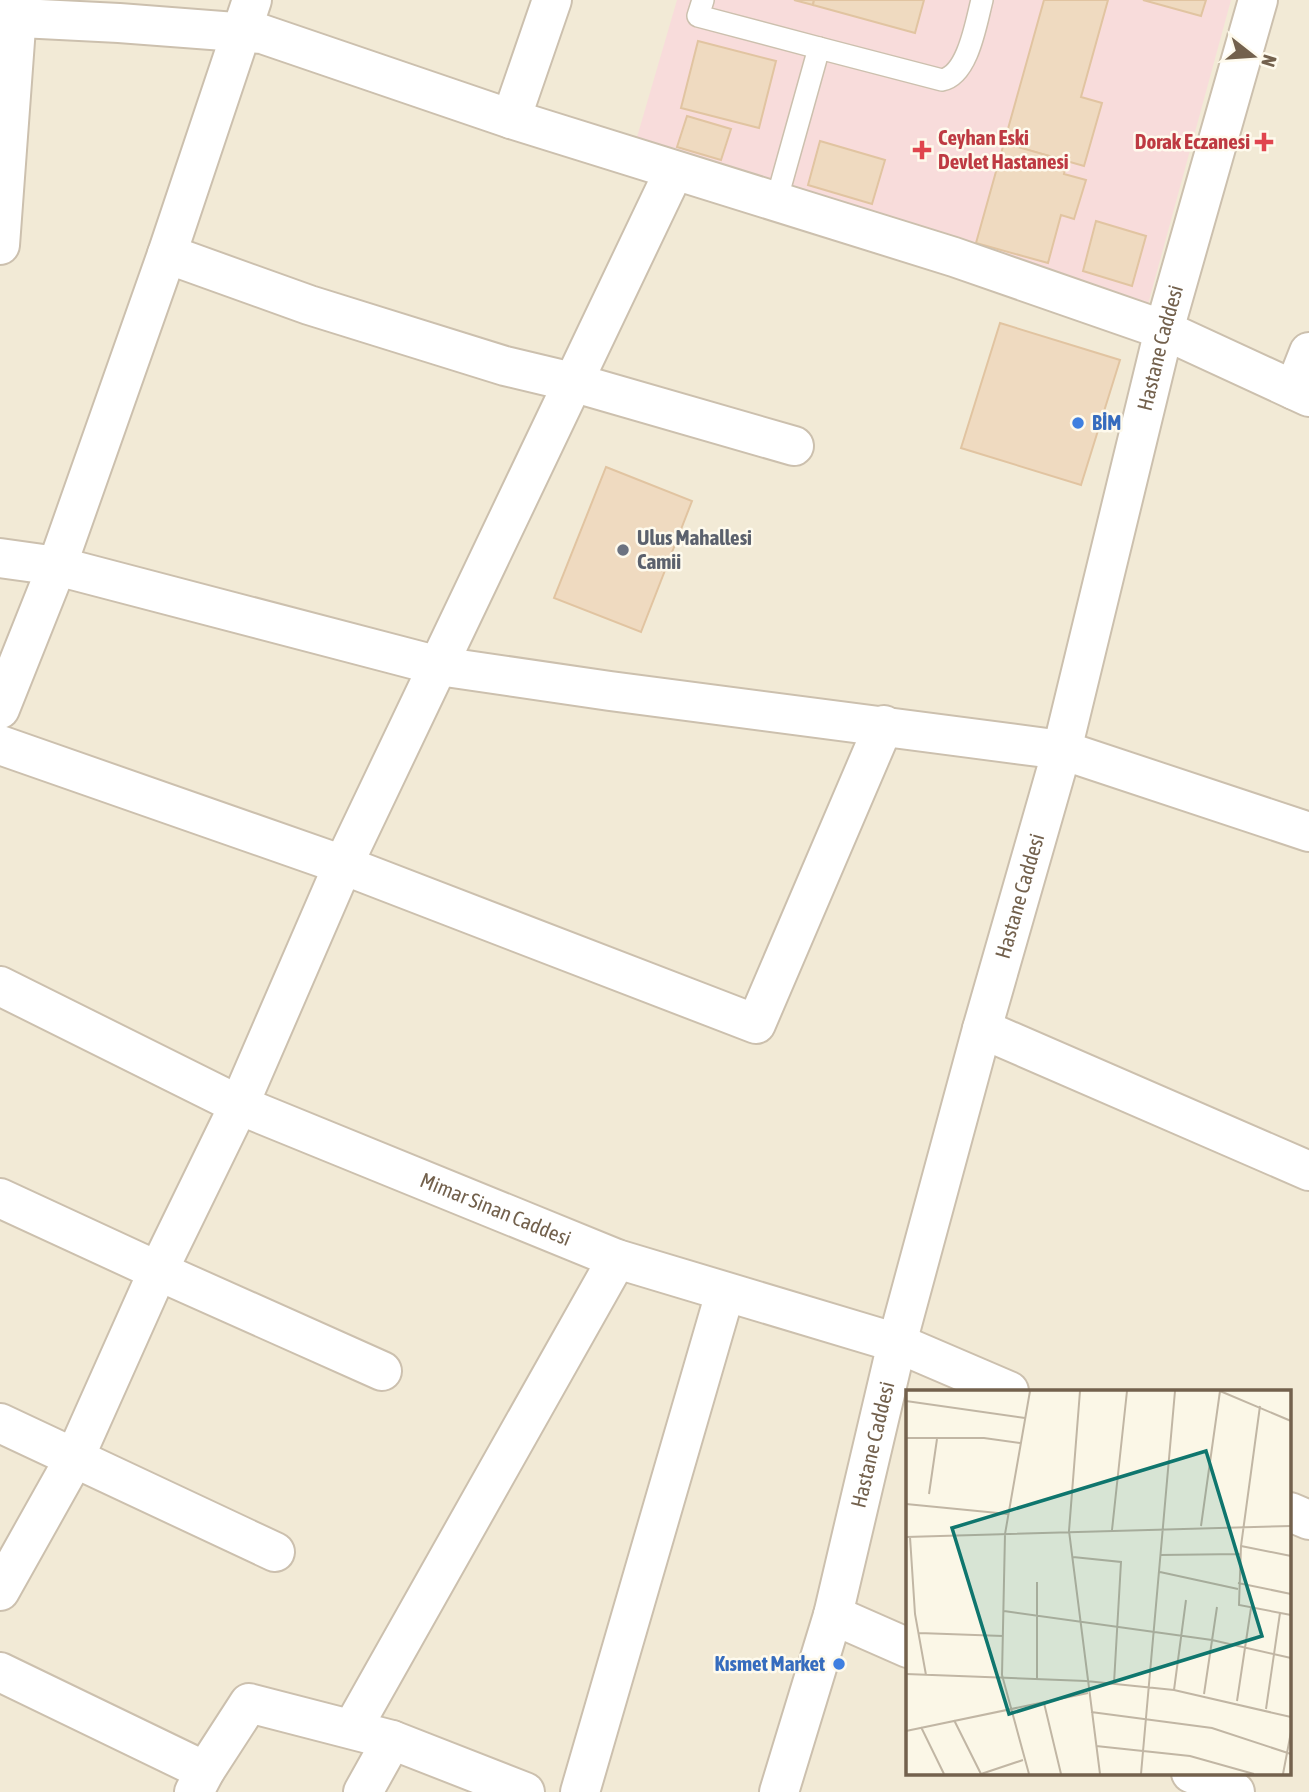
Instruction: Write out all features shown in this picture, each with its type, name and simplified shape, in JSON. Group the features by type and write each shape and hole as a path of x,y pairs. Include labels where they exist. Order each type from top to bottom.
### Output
{"street":[{"path":"511,119 552,0"},
{"name":"Hastane Caddesi","path":"779,1792 833,1615 897,1343 982,1029 1062,750 1164,330 1258,0"},
{"path":"0,245 11,11 246,16 262,34 511,119 954,257 1164,330 1301,393 1309,352"},
{"path":"0,709 57,566 167,254 246,16"},
{"path":"0,1591 74,1459 158,1271 239,1105 343,864 674,171"},
{"path":"167,254 309,305 505,366 572,382 794,446"},
{"path":"0,558 57,566 439,666 1062,750 1309,832"},
{"path":"0,745 343,864 756,1024 884,725"},
{"name":"Mimar Sinan Caddesi","path":"0,986 239,1105 617,1259 897,1343 1007,1390"},
{"path":"982,1029 1309,1171"},
{"path":"0,1198 382,1371"},
{"path":"352,1729 617,1259"},
{"path":"580,1792 725,1293"},
{"path":"0,1423 275,1552"},
{"path":"1292,1513 1309,1520"},
{"path":"833,1615 906,1647"},
{"path":"0,1672 199,1782 249,1703 392,1740 526,1792"},
{"path":"363,1792 392,1740"},
{"path":"1193,1774 1235,1792"}],"lane":[{"path":"703,0 698,16 942,80 951,78 959,69 982,0"},
{"path":"776,202 819,47"}],"shaded area":[{"path":"0,0 1309,0 1309,1792 0,1792"},
{"name":"Ceyhan Eski Devlet Hastanesi","path":"677,0 1231,0 1147,308 635,144"}],"building":[{"path":"794,0 814,0 813,5"},
{"path":"814,0 924,0 915,33 813,5"},
{"path":"1044,0 1108,0 1081,97 1102,103 1084,166 1004,143"},
{"path":"1143,0 1206,0 1201,16"},
{"path":"698,41 776,61 759,128 681,108"},
{"path":"687,116 731,129 721,160 677,147"},
{"path":"820,141 885,160 872,204 808,185"},
{"path":"1004,143 1067,161 1064,174 1086,180 1074,219 1061,215 1048,263 976,243"},
{"path":"1096,221 1146,236 1132,286 1083,271"},
{"path":"1000,323 1120,360 1081,485 961,448"},
{"name":"Ulus Mahallesi Camii","path":"606,467 692,501 641,632 554,598"}],"place":[{"name":"Dorak Eczanesi","path":"1264,142"},
{"name":"Ceyhan Eski Devlet Hastanesi","path":"922,150"},
{"name":"BİM","path":"1078,423"},
{"name":"Ulus Mahallesi Camii","path":"623,550"},
{"name":"Kısmet Market","path":"839,1664"}]}
